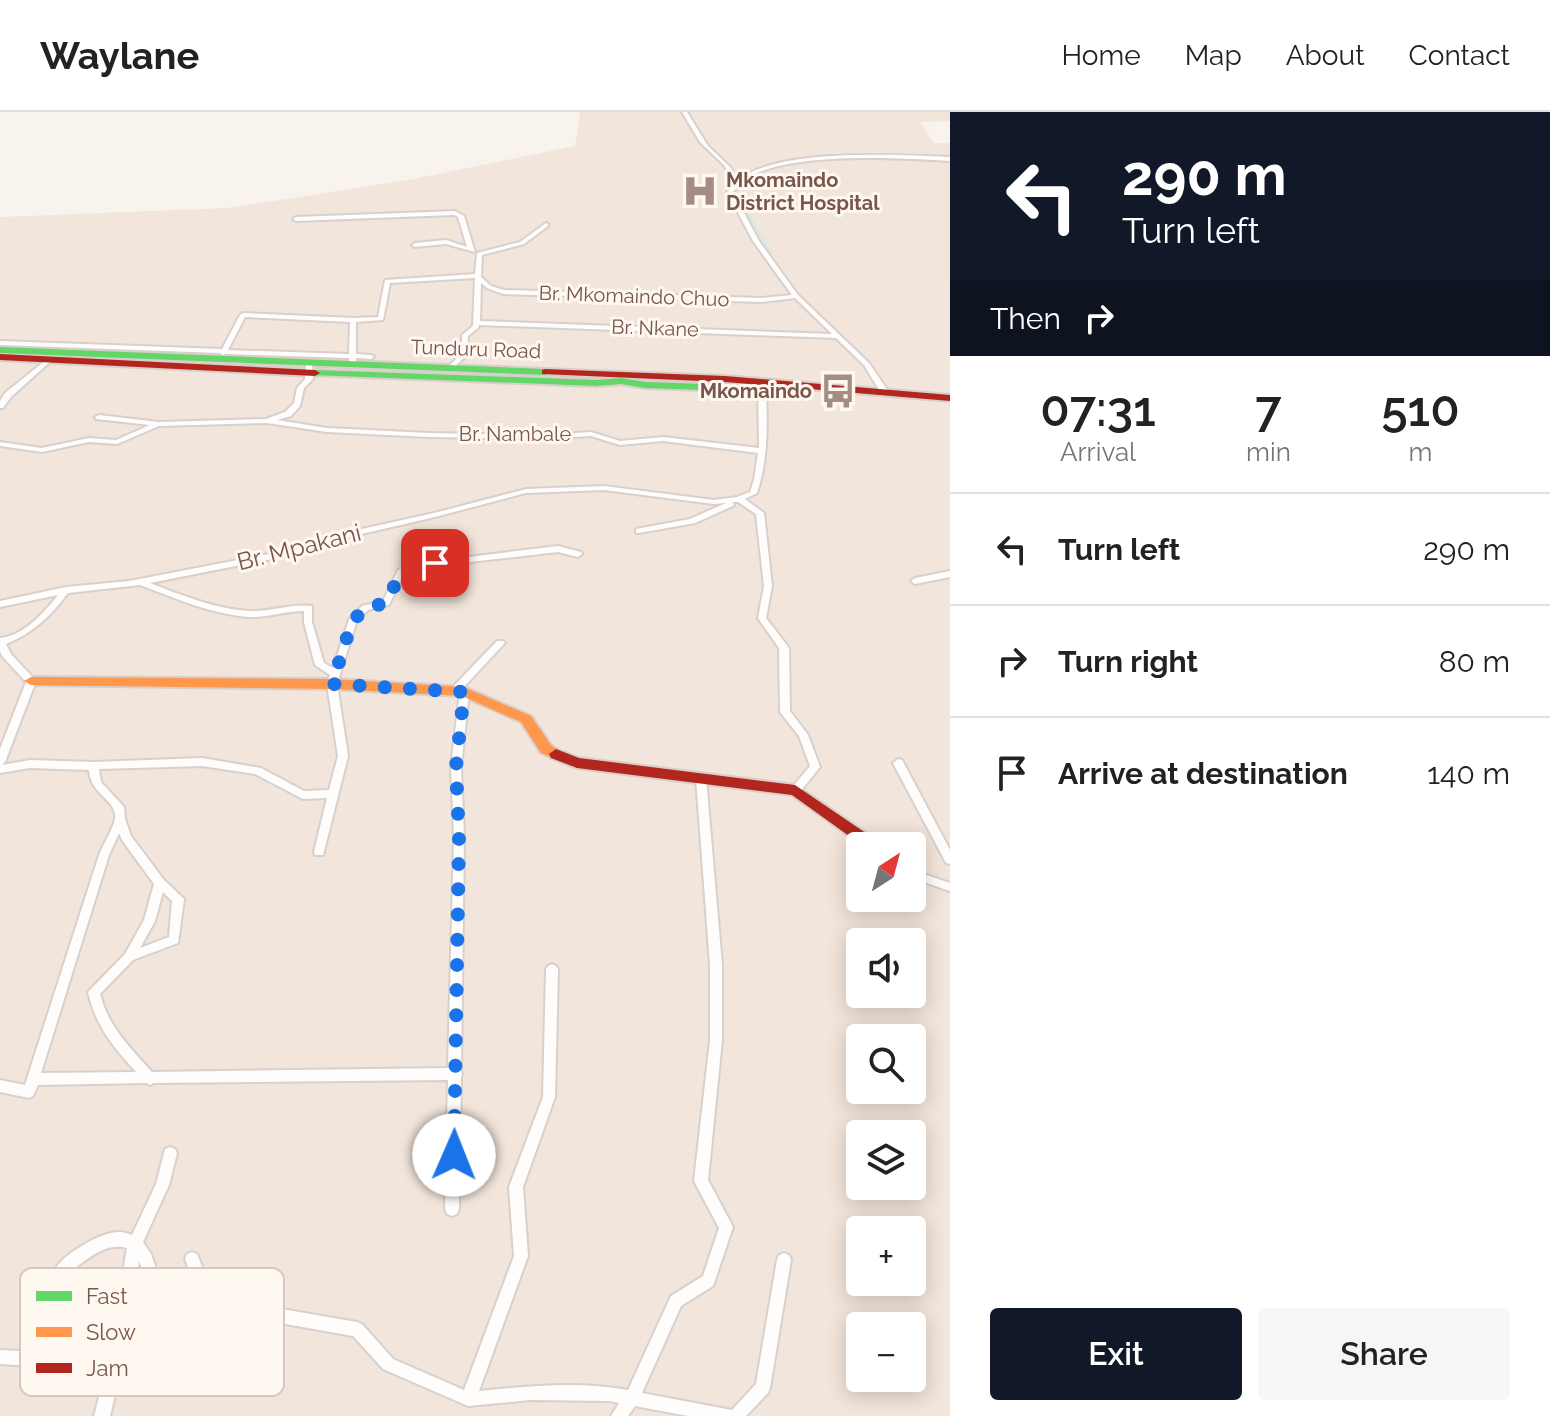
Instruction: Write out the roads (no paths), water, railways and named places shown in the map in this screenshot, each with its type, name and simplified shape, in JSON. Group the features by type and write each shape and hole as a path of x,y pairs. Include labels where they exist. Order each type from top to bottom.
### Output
{"main road":[{"name":"Tunduru Road","path":"0,350 223,354 309,367 352,361 449,369 884,391 950,398"},
{"path":"0,357 762,385"},
{"path":"31,681 333,679 459,692 526,719 546,749 577,763 795,790 857,832"}],"street":[{"path":"684,112 698,129 702,140 732,169 735,183"},
{"path":"884,391 867,364 834,336 796,296 756,241 730,192 735,183 776,165 818,158 950,159"},
{"path":"296,219 455,213 461,216 471,250"},
{"path":"415,245 446,242 479,254 522,243 546,225"},
{"path":"449,369 465,354 465,335 476,323 479,254"},
{"path":"223,354 243,315 381,319 387,281 476,276"},
{"name":"Br. Mkomaindo Chuo","path":"476,276 489,287 503,292 761,300 796,296"},
{"path":"352,361 353,320"},
{"name":"Br. Nkane","path":"476,323 834,336"},
{"path":"0,343 352,361 371,357"},
{"path":"0,406 8,395 48,361"},
{"path":"267,421 288,414 297,404 309,367"},
{"path":"639,531 692,521 753,493 762,451 762,385"},
{"path":"99,417 158,424"},
{"name":"Br. Nambale","path":"158,424 267,421 327,430 429,435 546,437 591,434 620,443 663,439 762,451"},
{"path":"0,444 42,450 89,440 117,442 158,424"},
{"name":"Br. Mpakani","path":"0,604 66,590 140,582 297,551 338,537 526,491 604,488 714,502 739,499"},
{"path":"739,499 760,513 768,586 762,618 784,648 785,712 803,735 815,767 795,790"},
{"path":"319,852 331,794 343,756 333,679 352,622 365,608 386,603 401,572 414,566 558,549 578,554"},
{"path":"915,581 950,574"},
{"path":"140,582 198,602 260,614 286,607 309,608 308,622 320,665 333,679"},
{"path":"0,762 31,681 7,656 0,642 26,634 47,617 66,590"},
{"path":"452,1209 459,692 500,643"},
{"path":"0,769 30,764 94,766 202,762 257,771 303,795 331,794"},
{"path":"898,763 950,860"},
{"path":"94,766 92,776 99,789 119,807 126,837 160,883 178,899 174,940 129,957"},
{"path":"619,1416 632,1398 676,1301 708,1281 726,1227 701,1181 716,1040 716,965 701,778"},
{"path":"0,1086 29,1092 104,855 120,819"},
{"path":"926,879 950,887"},
{"path":"150,1079 105,1026 96,1006 94,992 129,957 149,921 160,883"},
{"path":"468,1399 521,1256 516,1187 549,1097 552,969"},
{"path":"34,1079 456,1074"},
{"path":"131,1268 135,1243 162,1185 170,1153"},
{"path":"63,1268 95,1243 122,1239 135,1243 151,1268"},
{"path":"192,1259 196,1268"},
{"path":"736,1416 763,1388 784,1260"},
{"path":"284,1316 357,1329 388,1364 468,1399 531,1393 609,1394 729,1416"},
{"path":"0,1357 20,1358"},
{"path":"102,1416 107,1396"}],"waterway":[{"path":"754,176 741,183 737,194 771,254"}],"place":[{"name":"Mkomaindo District Hospital","path":"700,191"},
{"name":"Mkomaindo","path":"838,391"}]}
